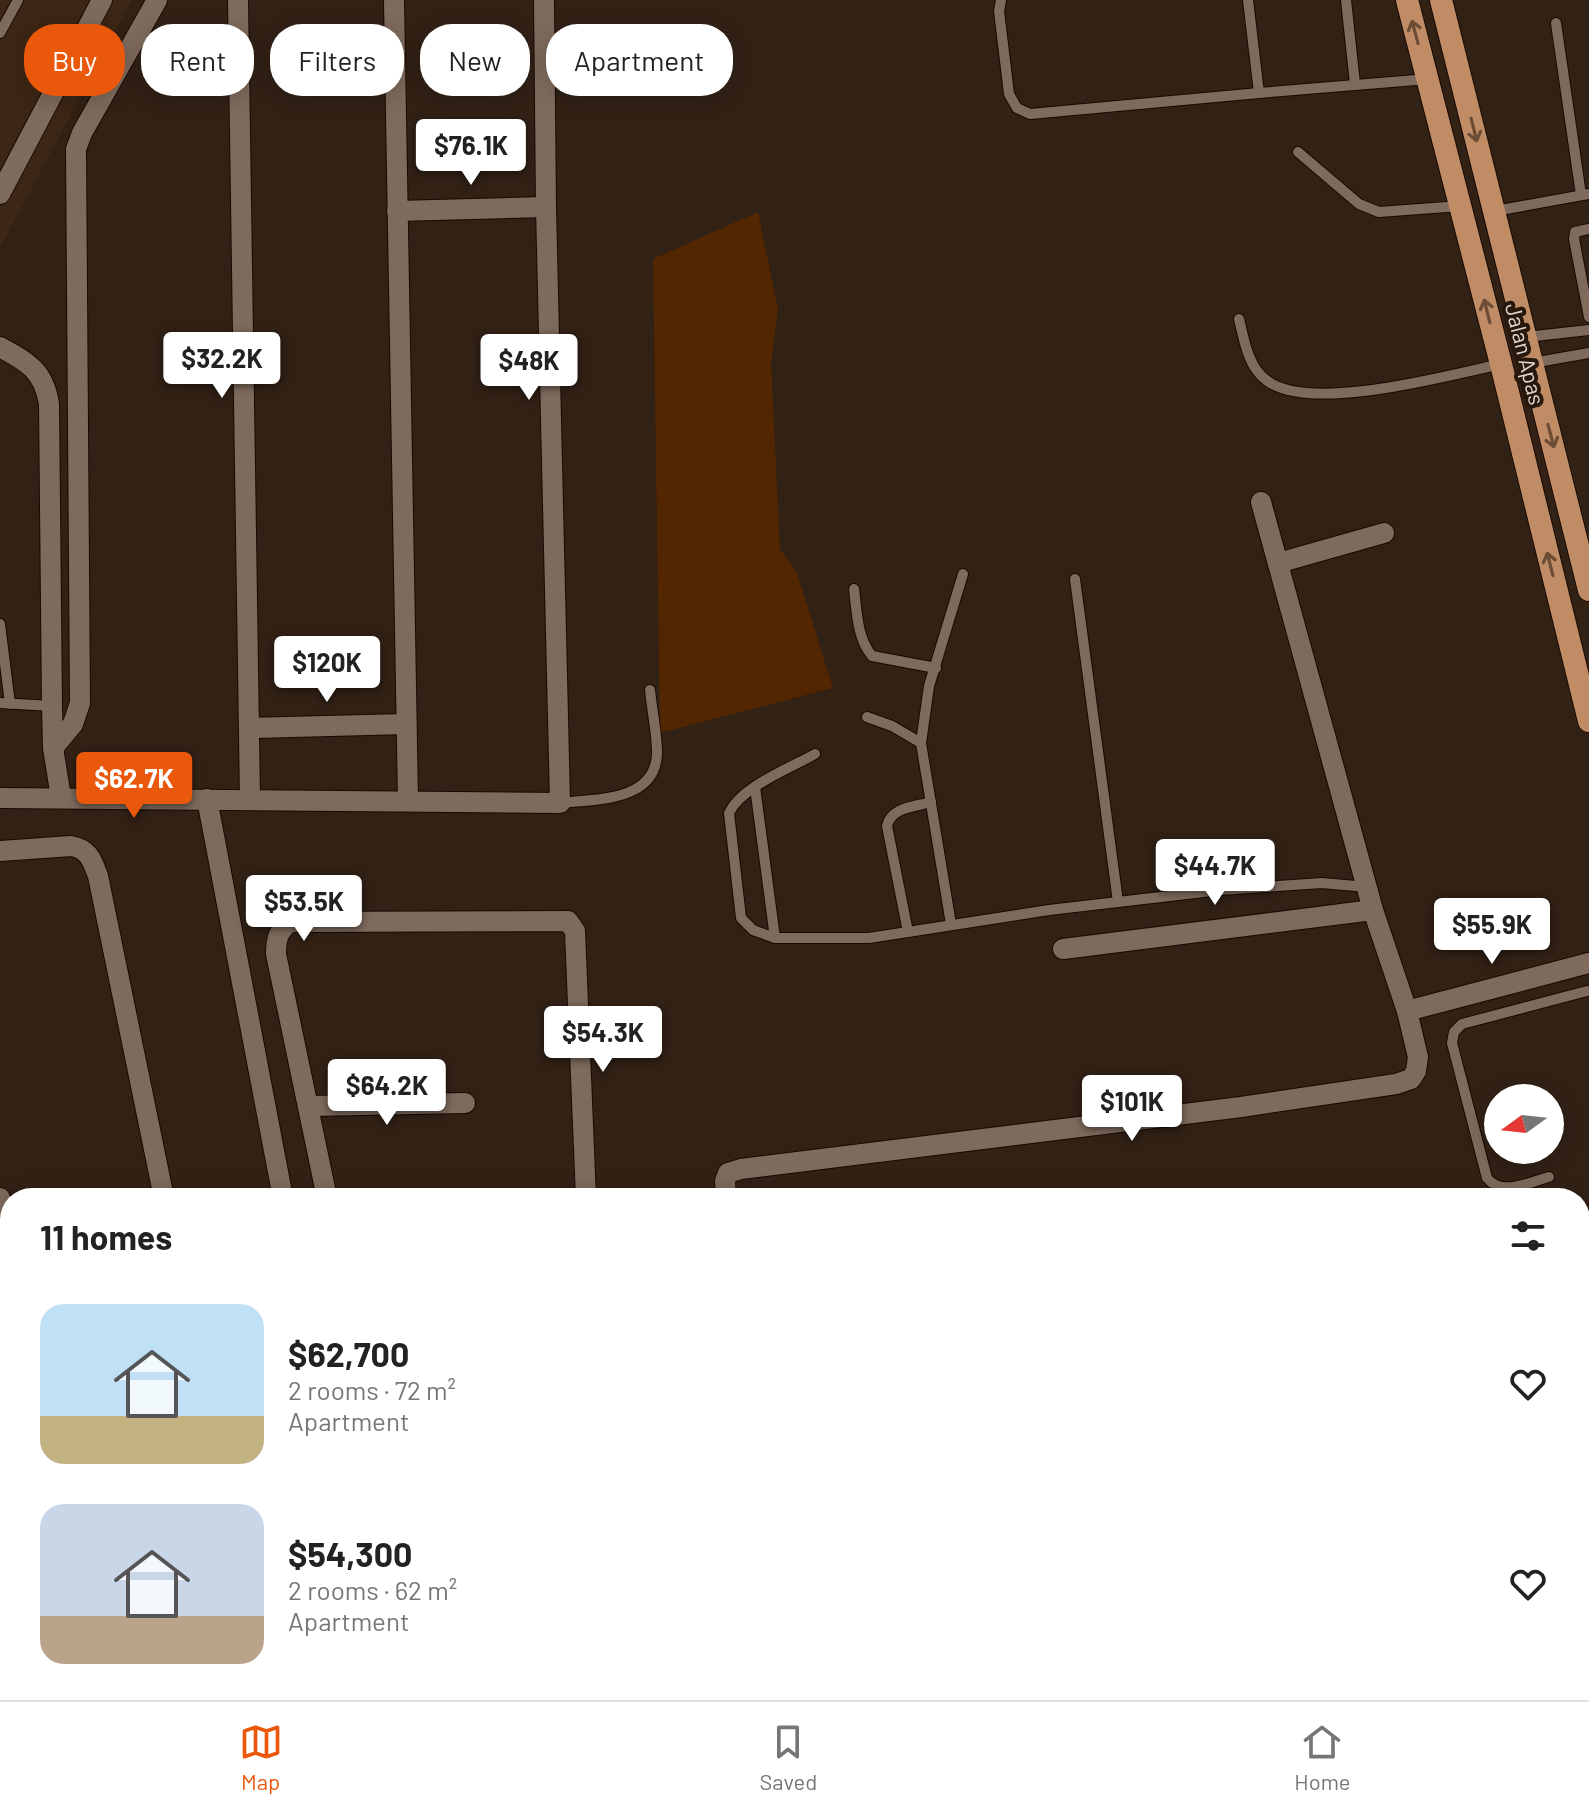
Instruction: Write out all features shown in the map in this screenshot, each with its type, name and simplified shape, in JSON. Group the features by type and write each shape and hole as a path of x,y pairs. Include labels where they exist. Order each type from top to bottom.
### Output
{"highway":[{"name":"Jalan Apas","path":"1407,0 1460,206 1491,366 1589,721"},
{"name":"Jalan Apas","path":"1441,0 1588,588"},
{"path":"1428,79 1444,63 1448,27"},
{"path":"1576,670 1582,658 1570,600 1573,592 1588,588"}],"street":[{"path":"0,194 102,0"},
{"path":"53,748 73,724 80,703 76,149 157,0"},
{"path":"238,0 250,800"},
{"path":"394,0 408,801"},
{"path":"0,798 560,803 544,0"},
{"path":"397,211 546,207"},
{"path":"0,347 25,360 39,374 46,385 49,404 53,748 61,797"},
{"path":"725,1188 728,1173 741,1169 1227,1109 1396,1084 1411,1079 1418,1057 1407,1011 1373,910 1261,502"},
{"path":"1278,563 1384,533"},
{"path":"249,728 406,724"},
{"path":"207,799 281,1188"},
{"path":"0,851 71,846 89,854 98,876 162,1188"},
{"path":"1063,949 1373,910"},
{"path":"325,1188 276,954 276,941 281,928 290,922 568,921 575,931 586,1188"},
{"path":"1407,1011 1585,964"},
{"path":"309,1106 465,1103"}],"lane":[{"path":"0,33 18,0"},
{"path":"1001,0 999,11 1009,94 1017,108 1030,114 1428,79"},
{"path":"1248,0 1259,93"},
{"path":"1346,0 1355,84"},
{"path":"1495,211 1585,195 1556,23"},
{"path":"1298,152 1359,204 1379,212 1460,206"},
{"path":"1589,229 1575,232 1574,239 1589,317"},
{"path":"1239,319 1256,370 1267,381 1288,389 1335,394 1362,391 1491,366"},
{"path":"1526,337 1589,330"},
{"path":"1532,363 1589,353"},
{"path":"951,924 921,743 924,711 963,574"},
{"path":"1075,579 1118,902"},
{"path":"854,589 859,628 866,649 872,656 936,668"},
{"path":"0,624 5,703 52,706"},
{"path":"560,803 619,797 639,788 654,769 657,754 650,690"},
{"path":"867,717 892,726 921,743"},
{"path":"815,754 755,787 733,803 729,813 741,918 753,930 775,938 869,938 951,924 1221,890 1313,884 1367,887"},
{"path":"755,787 775,938"},
{"path":"908,932 887,826 889,817 895,812 931,802"},
{"path":"1502,1188 1492,1185 1487,1178 1452,1043 1454,1032 1462,1024 1588,994 1585,964"},
{"path":"1509,1188 1549,1177"}],"shaded area":[{"path":"0,0 132,0 119,24 24,24 24,96 81,96 0,248"},
{"path":"758,212 778,309 771,363 780,549 797,573 833,688 660,733 653,259"}]}
